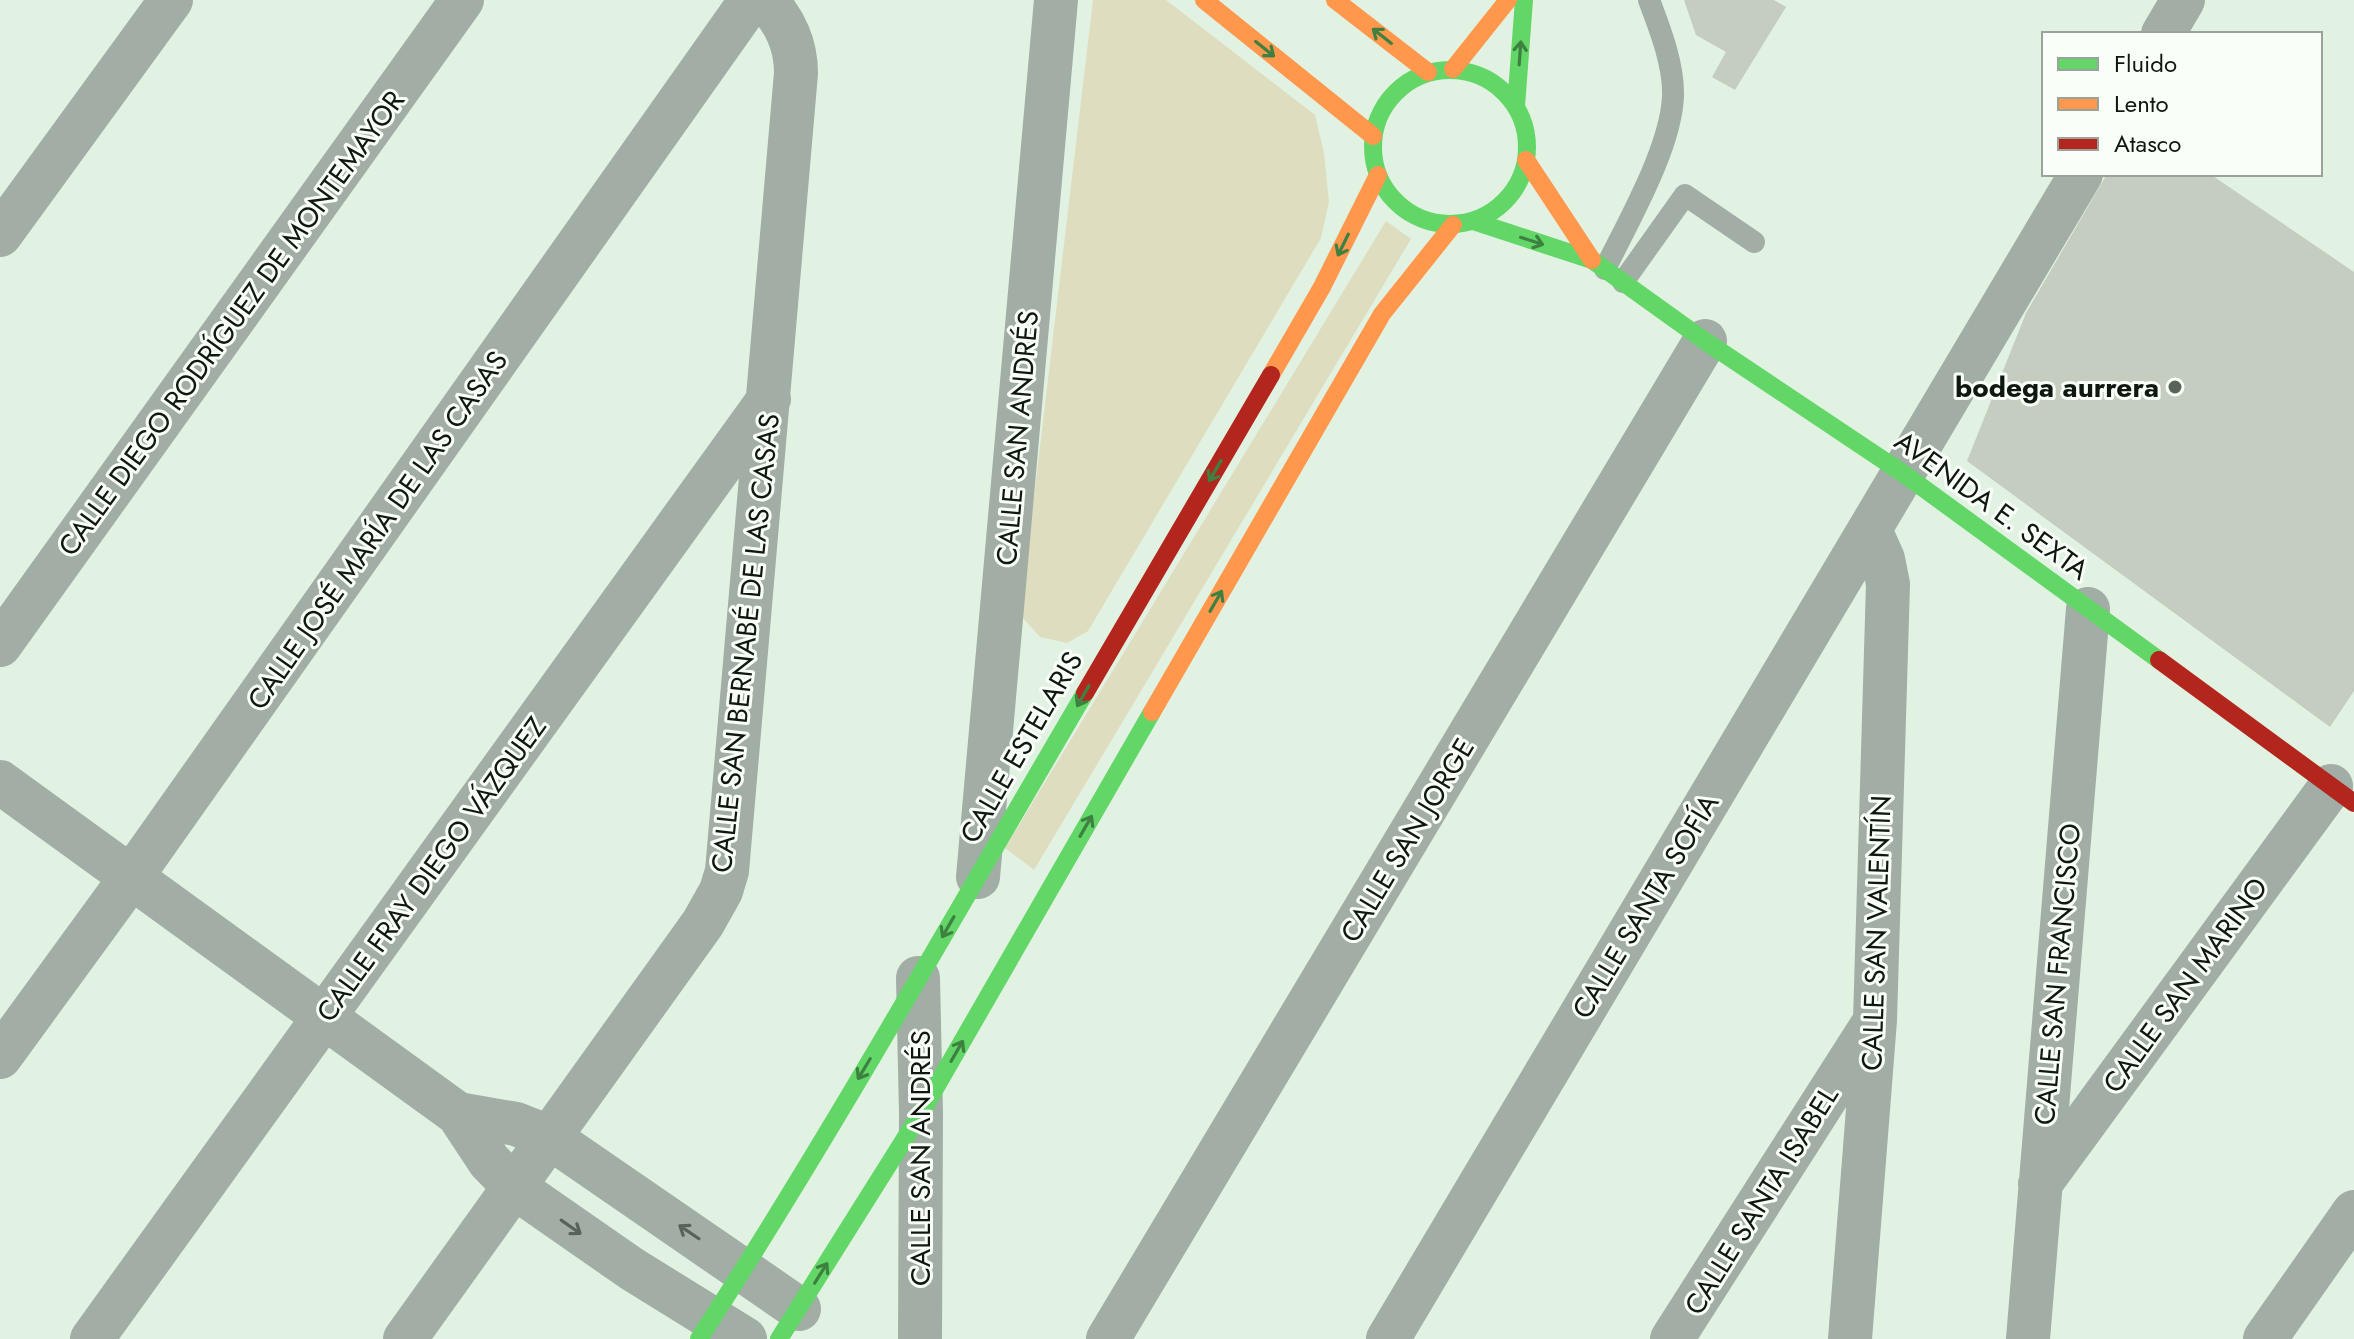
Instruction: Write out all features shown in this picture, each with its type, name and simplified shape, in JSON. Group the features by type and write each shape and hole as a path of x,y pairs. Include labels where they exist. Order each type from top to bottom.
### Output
{"street":[{"path":"0,235 171,0"},
{"name":"CALLE DIEGO RODRÍGUEZ DE MONTEMAYOR","path":"0,645 462,0"},
{"name":"CALLE JOSÉ MARÍA DE LAS CASAS","path":"0,1057 132,876 751,0"},
{"name":"CALLE SAN BERNABÉ DE LAS CASAS","path":"405,1339 703,923 721,891 727,871 796,57 781,18 766,0"},
{"name":"CALLE SAN ANDRÉS","path":"978,877 1056,0"},
{"path":"1204,0 1373,136"},
{"path":"1335,0 1428,72"},
{"path":"1453,69 1508,0"},
{"path":"1516,106 1524,0"},
{"path":"2164,32 2183,0"},
{"path":"1453,69 1478,74 1499,87 1516,106 1526,132 1526,160 1522,177 1503,204 1473,221 1453,225 1436,224 1419,218 1394,201 1378,175 1373,156 1373,136 1383,108 1402,86 1428,72 1453,69"},
{"name":"AVENIDA E. SEXTA","path":"1526,160 1607,270"},
{"name":"CALLE ESTELARIS","path":"719,1332 744,1269 978,877 1322,287 1378,175"},
{"name":"CALLE SANTA SOFÍA","path":"1388,1339 2080,176"},
{"name":"AVENIDA E. SEXTA","path":"1473,221 1607,270 1705,341 1904,474 2342,794"},
{"path":"458,1114 516,1124 549,1137 744,1269 789,1324 921,1113 1382,314 1453,225"},
{"name":"CALLE SAN JORGE","path":"1108,1339 1705,341"},
{"name":"CALLE FRAY DIEGO VÁZQUEZ","path":"92,1339 769,398"},
{"name":"CALLE SAN VALENTÍN","path":"1850,1339 1875,1020 1888,584 1883,559 1870,530"},
{"name":"CALLE SAN FRANCISCO","path":"2028,1339 2088,609"},
{"path":"0,782 458,1114 489,1161 514,1187 719,1332"},
{"name":"CALLE SAN MARINO","path":"2039,1185 2342,794"},
{"name":"CALLE SAN ANDRÉS","path":"918,978 920,1339"},
{"name":"CALLE SANTA ISABEL","path":"1672,1339 1875,1020"},
{"path":"2265,1339 2354,1212"}],"lane":[{"path":"1607,270 1643,191 1670,115 1673,96 1671,77 1649,0"},
{"path":"1607,270 1685,195 1754,242"}],"green space":[{"path":"1093,0 1166,0 1315,115 1324,153 1329,202 1321,238 1088,631 1067,643 1040,637 1020,615"},
{"path":"1386,221 1411,239 1034,870 1005,848"}],"building":[{"path":"1684,0 1774,0 1786,7 1735,90 1712,77 1726,52 1696,35"},
{"name":"bodega aurrera","path":"2106,176 2213,176 2354,272 2354,691 2330,727 1967,461 2026,313"}],"traffic: fast":[{"path":"1516,106 1524,0"},
{"path":"1450,70 1479,76 1504,93 1521,118 1527,147 1521,176 1504,201 1479,218 1450,224 1421,218 1396,201 1379,176 1373,147 1379,118 1396,93 1421,76 1450,70"},
{"path":"1473,221 1592,260 1705,341 1904,474 2159,660"},
{"path":"699,1339 847,1099 1085,693"},
{"path":"779,1339 921,1113 1152,712"}],"traffic: slow":[{"path":"1204,0 1373,136"},
{"path":"1335,0 1428,72"},
{"path":"1453,69 1508,0"},
{"path":"1526,160 1592,260"},
{"path":"1271,375 1322,287 1378,175"},
{"path":"1152,712 1382,314 1453,225"}],"traffic: jam":[{"path":"1085,693 1271,375"},
{"path":"2159,660 2354,803"}],"place":[{"name":"bodega aurrera","path":"2175,387"}]}
